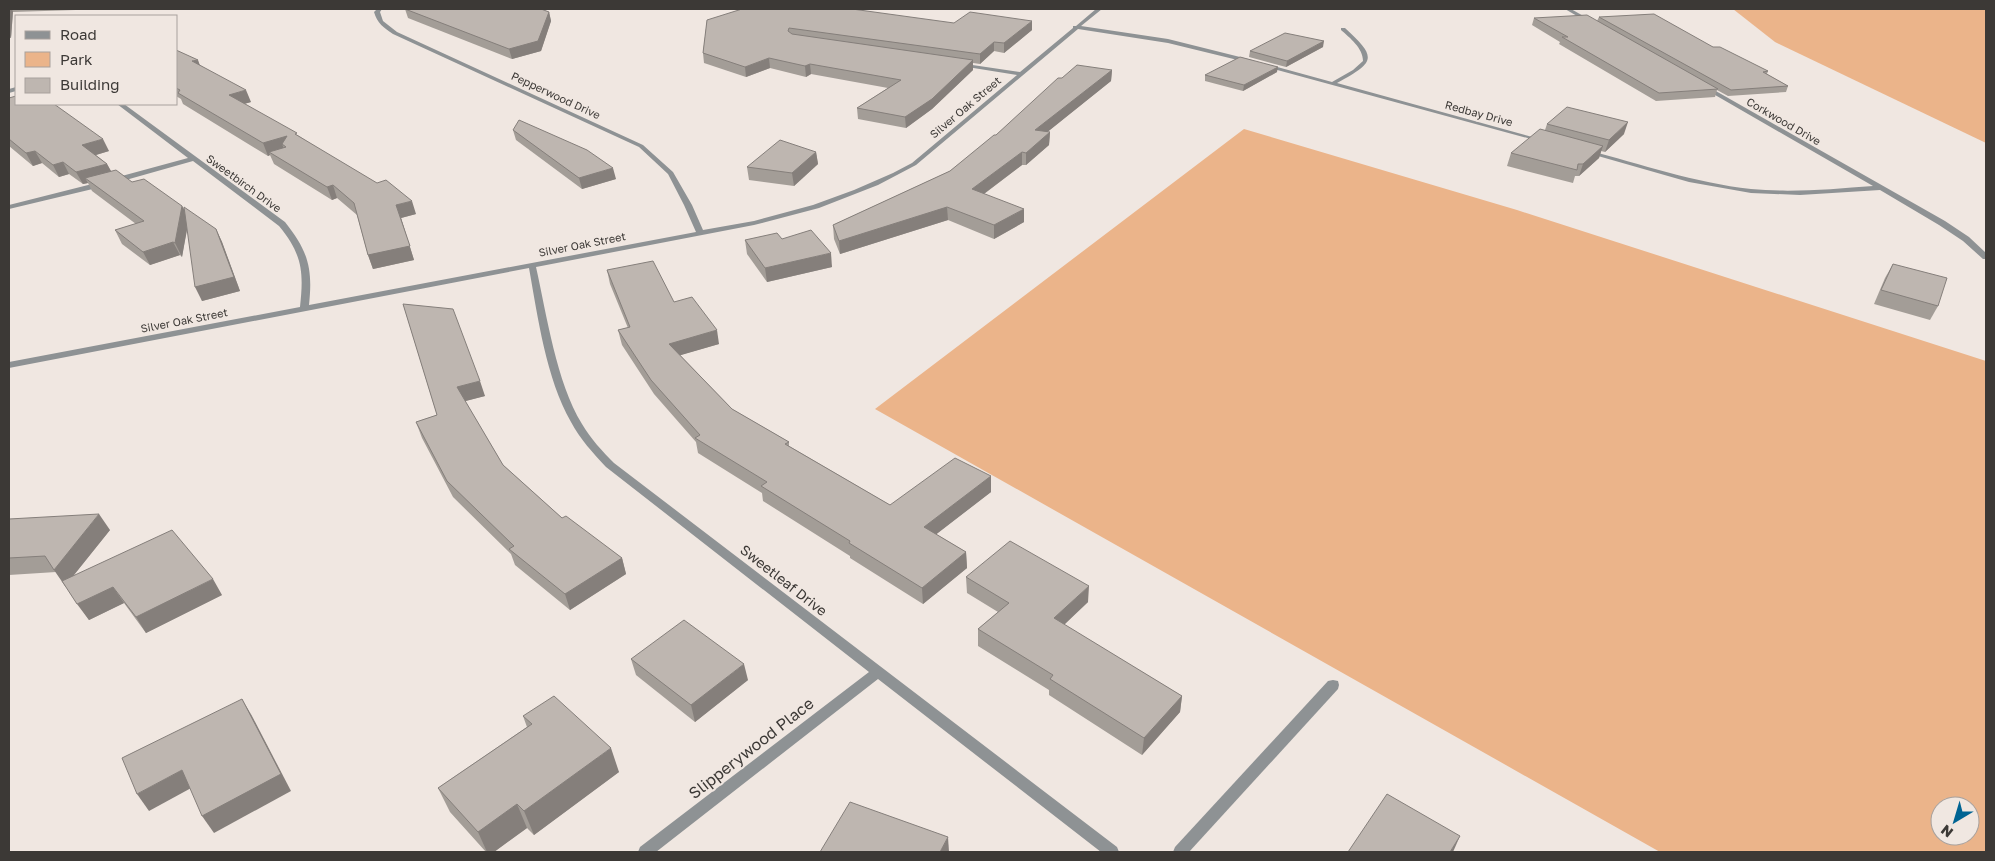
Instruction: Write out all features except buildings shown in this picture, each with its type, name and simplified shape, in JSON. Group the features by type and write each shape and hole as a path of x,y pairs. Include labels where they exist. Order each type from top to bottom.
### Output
{"street":[{"name":"Pepperwood Drive","path":"380,9 377,12 378,19 395,33 641,146 671,172 688,204 700,233"},
{"name":"Silver Oak Street","path":"9,365 754,223 809,209 858,192 893,176 930,152 1075,27 1099,9"},
{"path":"1568,9 1599,27"},
{"name":"Redbay Drive","path":"1075,27 1186,44 1552,143"},
{"path":"1332,84 1361,68 1366,62 1367,53 1363,46 1343,29"},
{"path":"956,64 1021,74"},
{"name":"Corkwood Drive","path":"1702,86 1942,223 1966,239 1986,257"},
{"name":"Sweetbirch Drive","path":"121,105 282,224 296,240 305,258 307,281 304,308"},
{"path":"1581,150 1696,181 1750,191 1803,193 1881,188"},
{"path":"9,206 98,185 192,159"},
{"name":"Sweetleaf Drive","path":"532,265 554,361 573,416 588,441 610,465 1112,852"},
{"name":"Slipperywood Place","path":"644,852 878,672"},
{"path":"1180,852 1333,685"}],"green space":[{"path":"1733,9 1986,9 1986,143 1775,42"},
{"path":"1244,129 1517,210 1986,361 1986,852 1660,852 875,409"}]}
